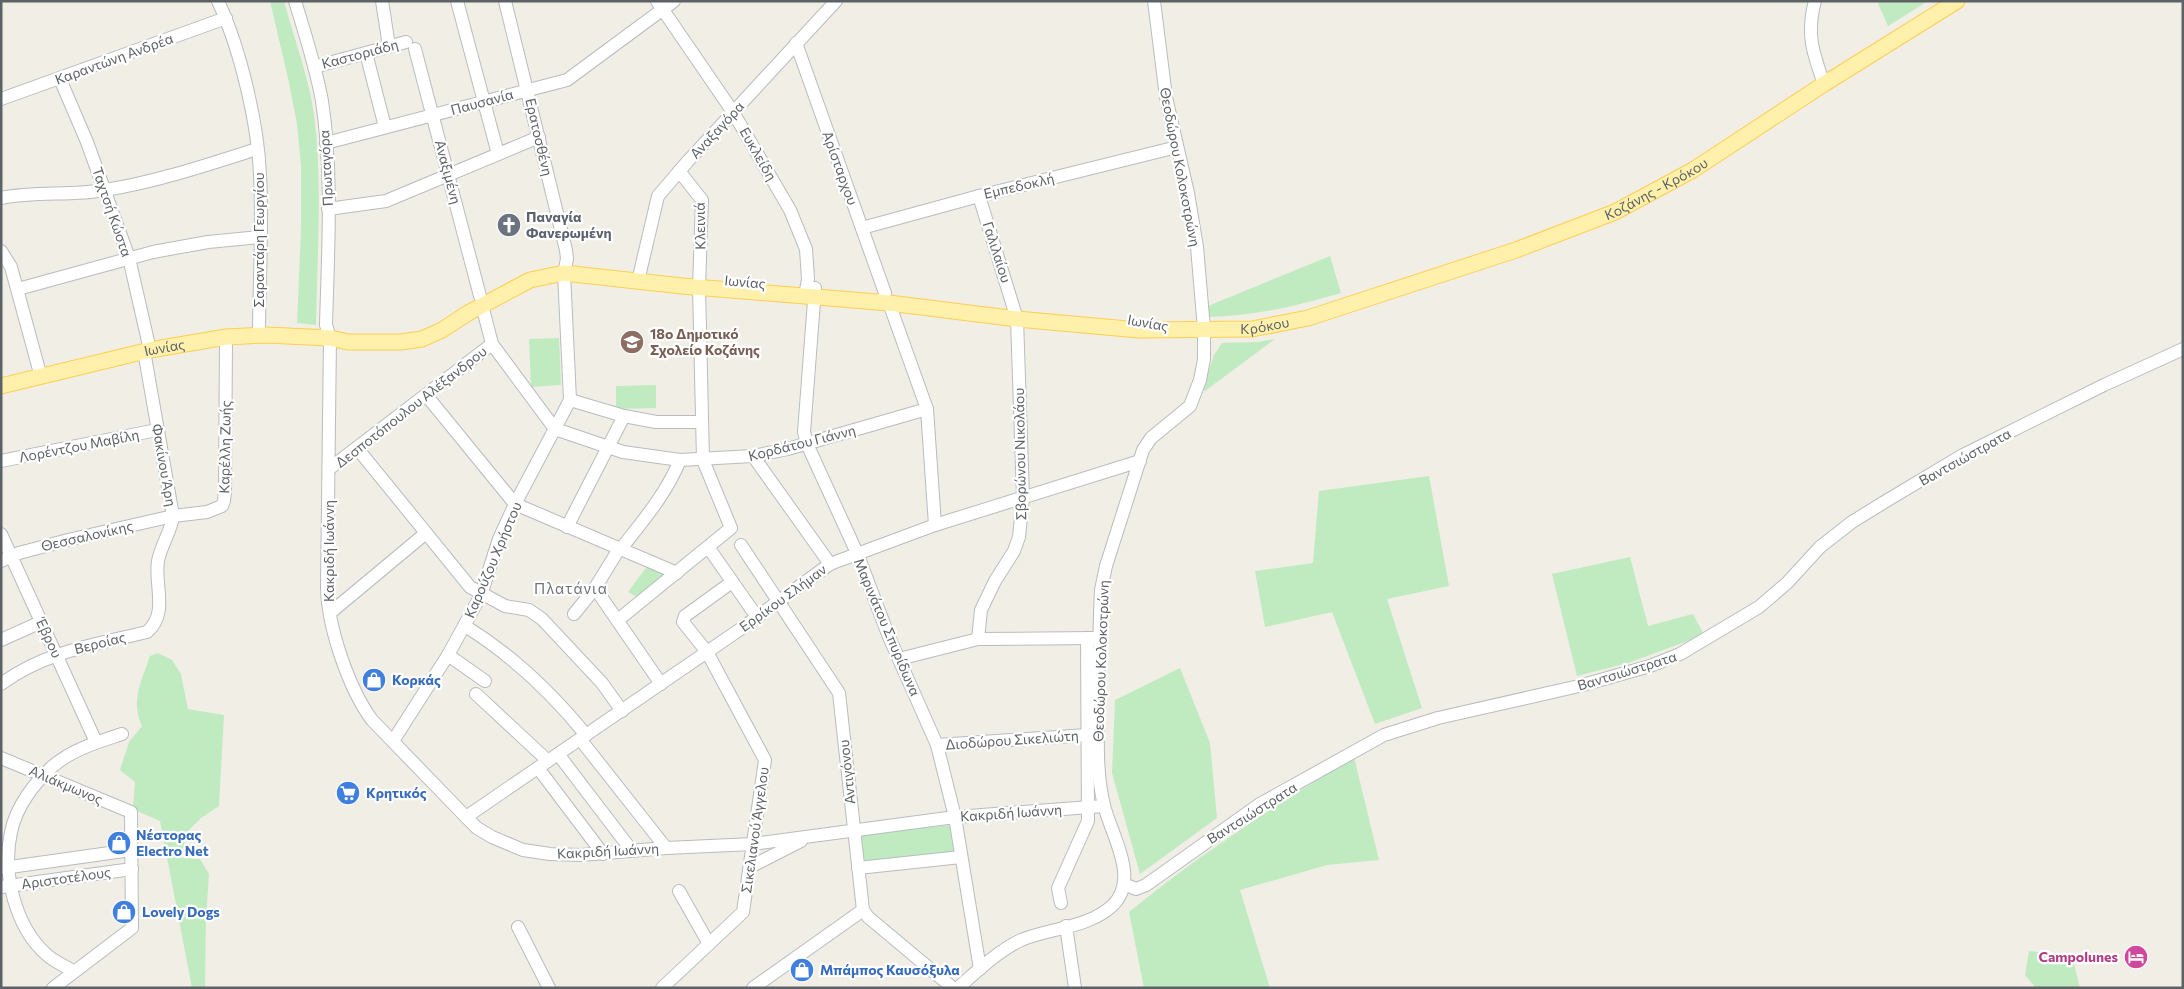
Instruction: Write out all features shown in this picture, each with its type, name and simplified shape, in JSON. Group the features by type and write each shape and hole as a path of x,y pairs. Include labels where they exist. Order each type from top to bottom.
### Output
{"main road":[{"name":"Κοζάνης - Κρόκου","path":"1324,313 1516,250 1615,212 1693,170 1824,84 1957,1"},
{"name":"Ιωνίας","path":"1,386 147,351 226,337 262,335 323,338 347,335 409,333 438,322 481,300 530,270 565,268 700,283 887,298 1016,314 1149,322 1175,328 1204,329"},
{"name":"Κρόκου","path":"1204,329 1266,327 1324,313"}],"street":[{"name":"Σαραντάρη Γεωργίου","path":"218,1 226,18 243,76 257,149 261,198 262,335"},
{"name":"Πρωταγόρα","path":"295,1 322,102 326,143 328,209 326,325 323,338"},
{"path":"382,1 389,46"},
{"path":"457,1 498,154"},
{"name":"Ερατοσθένη","path":"505,1 566,250 570,400"},
{"name":"Παυσανία","path":"326,143 558,83 575,76 659,5 674,1"},
{"name":"Αναξαγόρα","path":"639,276 658,196 836,1"},
{"name":"Θεοδώρου Κολοκοτρώνη","path":"1124,884 1120,853 1104,806 1098,758 1093,638 1106,566 1143,450 1151,438 1190,406 1200,380 1204,359 1204,329 1197,247 1188,193 1165,90 1154,1"},
{"path":"1815,1 1812,11 1811,47 1824,84"},
{"name":"Ευκλείδη","path":"659,5 734,112 778,189 800,232 806,249 810,292"},
{"name":"Καραντώνη Ανδρέα","path":"1,99 226,18"},
{"name":"Αρίσταρχου","path":"796,43 927,409 935,525"},
{"name":"Καστοριάδη","path":"314,67 389,46 410,45"},
{"name":"Αναξιμένη","path":"410,45 433,115 481,300"},
{"path":"366,53 385,127"},
{"name":"Ταχτσή Κώστα","path":"60,79 105,190 129,258 147,351"},
{"path":"328,209 386,201 539,137"},
{"name":"Εμπεδοκλή","path":"862,228 979,196 1177,147"},
{"path":"1,198 26,194 105,190 194,169 257,149"},
{"name":"Κλεινιά","path":"679,171 702,200 700,283"},
{"name":"Γαλιλαίου","path":"979,196 1016,314"},
{"path":"18,289 129,258 185,245 260,237"},
{"path":"1,252 11,267 41,377"},
{"path":"618,620 731,528 703,460 700,283"},
{"name":"Μαρινάτου Σπυρίδωνα","path":"810,292 804,432 806,444 857,553 889,637 937,745 955,817 980,969"},
{"path":"481,300 492,344 555,429"},
{"name":"Σβορώνου Νικολάου","path":"978,639 981,610 995,581 1014,551 1019,537 1023,497 1016,314"},
{"name":"Καρέλλη Ζωής","path":"173,516 215,510 222,506 224,501 226,337"},
{"name":"Κακριδή Ιωάννη","path":"323,338 330,469 328,588 330,613 345,664 361,706 466,817 477,828 492,837 523,850 550,854 603,854 666,848 753,844 955,817 1104,806"},
{"name":"Δεσποτόπουλου Αλέξανδρου","path":"330,469 492,344"},
{"name":"Βαντσιώστρατα","path":"1124,884 1136,889 1146,885 1260,804 1384,734 1438,718 1579,686 1650,666 1680,654 1759,607 1787,583 1820,546 1852,522 1886,501 1963,455 2104,385 2183,349"},
{"name":"Φακίνου Άρη","path":"147,351 173,516 172,525 160,551 158,562 158,616 154,626 147,632"},
{"path":"426,395 515,504 677,573"},
{"path":"570,400 624,416 656,422 702,422"},
{"name":"Καρούζου Χρήστου","path":"393,741 465,626 481,595 499,539 515,504 570,400"},
{"name":"Κορδάτου Γιάννη","path":"555,429 608,449 639,456 703,460 753,456 806,444 927,409"},
{"path":"567,527 624,416"},
{"name":"Λορέντζου Μαβίλη","path":"1,462 158,430"},
{"path":"358,448 470,587 481,595 505,606 529,610 542,619 602,683 622,711"},
{"path":"753,456 830,564"},
{"path":"574,614 595,588 619,549 662,498 672,481 680,460"},
{"name":"Ερρίκου Σλήμαν","path":"466,817 661,684 830,564 935,525 1140,461"},
{"name":"Θεσσαλονίκης","path":"6,558 61,542 173,516"},
{"path":"330,613 426,533"},
{"name":"Έβρου","path":"1,534 6,558 41,622 96,742"},
{"name":"Αντιγόνου","path":"741,545 839,693 863,910"},
{"path":"708,547 757,617"},
{"name":"Σικελιανού Άγγελου","path":"662,988 743,912 765,760 707,652 683,622 683,619 732,582"},
{"path":"595,588 661,684"},
{"path":"1,640 41,622"},
{"path":"465,626 528,672 583,737 666,848"},
{"name":"Βεροίας","path":"1,684 22,671 56,655 82,646 147,632"},
{"path":"899,659 978,639 1093,638 1086,735 1086,808 1088,821 1058,888 1061,903"},
{"path":"448,655 485,681"},
{"path":"476,694 548,761 632,851"},
{"path":"74,971 48,955 34,940 6,886 5,868 11,831 18,813 33,787 43,776 67,756 96,742 122,734"},
{"name":"Διοδώρου Σικελιώτη","path":"937,745 1086,735"},
{"name":"Αλιάκμωνος","path":"1,758 131,812 131,850"},
{"path":"548,761 603,854"},
{"path":"750,867 812,836"},
{"path":"53,988 132,928 131,850"},
{"name":"Αριστοτέλους","path":"5,868 131,850"},
{"path":"858,868 962,857"},
{"name":"Αριστοτέλους","path":"6,886 132,869"},
{"path":"958,988 980,969 1018,942 1092,918 1111,906 1120,896 1124,884"},
{"path":"679,891 708,944"},
{"path":"753,988 863,910 868,918 953,988"},
{"path":"1066,926 1075,988"},
{"path":"518,927 549,988"}],"green space":[{"path":"270,1 284,1 305,72 314,115 319,194 316,325 297,323 301,230 301,165 297,124"},
{"path":"1877,1 1928,1 1888,26"},
{"path":"1330,256 1341,293 1275,310 1242,315 1208,317 1208,306"},
{"path":"559,338 561,385 531,387 529,339"},
{"path":"1275,339 1205,391 1203,389 1214,355 1222,343 1258,342"},
{"path":"656,385 656,408 616,409 616,386"},
{"path":"1429,476 1449,586 1387,599 1422,708 1375,724 1332,612 1265,627 1255,571 1313,563 1319,491"},
{"path":"1630,557 1648,626 1693,614 1704,635 1628,663 1577,676 1552,574"},
{"path":"648,565 667,575 637,597 628,592"},
{"path":"158,653 172,660 181,674 188,709 224,715 219,806 201,818 186,833 182,858 200,859 209,874 205,988 192,988 160,821 139,812 133,807 135,782 120,770 129,742 142,726 137,708 138,691 150,656"},
{"path":"1180,668 1210,743 1217,818 1140,874 1112,773 1115,700"},
{"path":"1354,757 1379,860 1327,865 1240,890 1270,988 1144,988 1129,912 1183,870 1239,831"},
{"path":"951,825 954,854 862,864 859,835"},
{"path":"2029,951 2072,956 2080,988 2036,988 2025,975"}],"place":[{"name":"Παναγία Φανερωμένη","path":"509,225"},
{"name":"18ο Δημοτικό Σχολείο Κοζάνης","path":"632,342"},
{"name":"Κορκάς","path":"374,680"},
{"name":"Κρητικός","path":"348,793"},
{"name":"Νέστορας Electro Net","path":"119,843"},
{"name":"Lovely Dogs","path":"124,912"},
{"name":"Campolunes","path":"2136,957"},
{"name":"Μπάμπος Καυσόξυλα","path":"802,970"}],"district":[{"name":"Πλατάνια","path":"571,589"}]}
